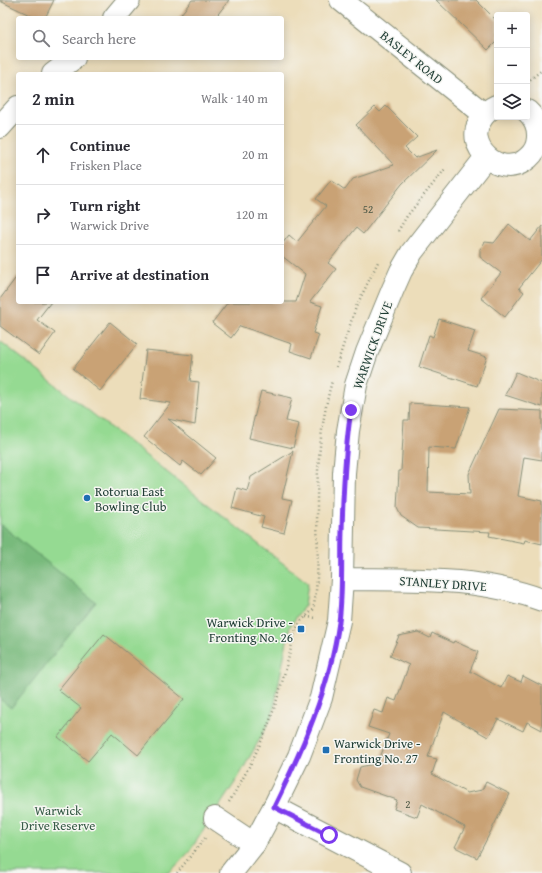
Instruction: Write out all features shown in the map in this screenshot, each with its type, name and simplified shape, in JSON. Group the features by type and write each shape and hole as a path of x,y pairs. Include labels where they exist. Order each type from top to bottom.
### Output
{"street":[{"path":"116,16 129,0"},
{"name":"BASLEY ROAD","path":"341,0 491,110"},
{"path":"56,72 72,60"},
{"path":"0,127 16,109"},
{"path":"491,110 478,124 476,134 478,145 486,157 501,165 512,166 536,160 536,147 539,137 534,112"},
{"name":"WARWICK DRIVE","path":"231,873 254,844 274,807 299,756 322,698 339,621 342,579 344,473 348,431 356,385 367,352 401,271 412,252 486,157"},
{"name":"STANLEY DRIVE","path":"342,579 443,580 476,583 506,588 542,600"},
{"path":"274,807 400,873"},
{"path":"215,818 254,844"}],"path":[{"path":"530,80 542,70"},
{"path":"306,617 321,619"}],"green space":[{"name":"Warwick Drive Reserve","path":"0,341 308,583 305,605 290,626 272,717 238,778 189,852 169,873 0,873"},
{"path":"0,524 96,602 11,708 0,699"}],"building":[{"path":"54,0 46,16 32,16 0,1"},
{"path":"192,0 229,0 217,16 180,16"},
{"path":"436,0 476,0 494,18 494,44 488,50"},
{"path":"386,106 417,137 405,148 415,158 437,150 402,184 363,234 356,228 328,263 336,269 310,302 322,306 313,333 319,335 311,358 290,351 292,344 240,326 231,338 212,323 226,304 284,304 284,302 296,302 305,274 284,258 284,241 289,235 297,242 326,206 316,199 331,180 345,190 353,179 394,165 356,125 375,107 380,112"},
{"path":"509,224 530,241 542,226 542,259 519,288 524,292 505,317 481,298 501,273 480,257 480,249 485,242 494,243"},
{"path":"16,278 16,304 49,304 37,320 55,333 39,355 0,326 0,299"},
{"path":"439,319 475,331 468,351 487,357 477,386 419,367 429,335 433,337"},
{"path":"110,322 137,344 100,391 73,369"},
{"path":"146,350 193,355 190,381 199,382 195,425 168,419 216,458 201,475 183,461 180,466 144,437 171,403 140,399"},
{"path":"516,372 542,383 542,407 505,395"},
{"path":"261,391 292,398 286,421 299,424 293,448 249,438"},
{"path":"410,403 470,407 456,449 429,447 428,492 470,494 469,474 499,409 542,411 542,460 524,457 518,496 542,501 542,544 525,540 524,543 489,536 490,532 418,528 401,516 397,508 399,471 401,471 404,420 409,420"},
{"path":"293,451 282,498 292,500 284,533 261,527 264,517 232,508 237,488 247,491 251,477"},
{"path":"418,632 430,638 432,633 453,643 454,641 478,652 470,671 501,688 507,676 521,682 523,676 542,686 542,730 527,722 523,731 498,719 488,737 444,712 428,757 437,759 432,774 467,793 482,790 486,782 510,794 477,858 455,847 465,827 422,804 417,817 394,809 397,800 360,787 356,780 360,767 378,763 389,734 368,727 374,710 383,713 388,698 396,701 409,665 390,656 399,636"},
{"path":"104,634 184,699 138,755 112,733 88,761 58,737 81,708 58,690"}],"place":[{"name":"Rotorua East Bowling Club","path":"87,498"},
{"name":"Warwick Drive - Fronting No. 26","path":"301,629"},
{"name":"Warwick Drive - Fronting No. 27","path":"326,750"}],"route":[{"path":"329,835 274,807 299,756 322,698 339,621 342,579 344,473 351,410"}]}
